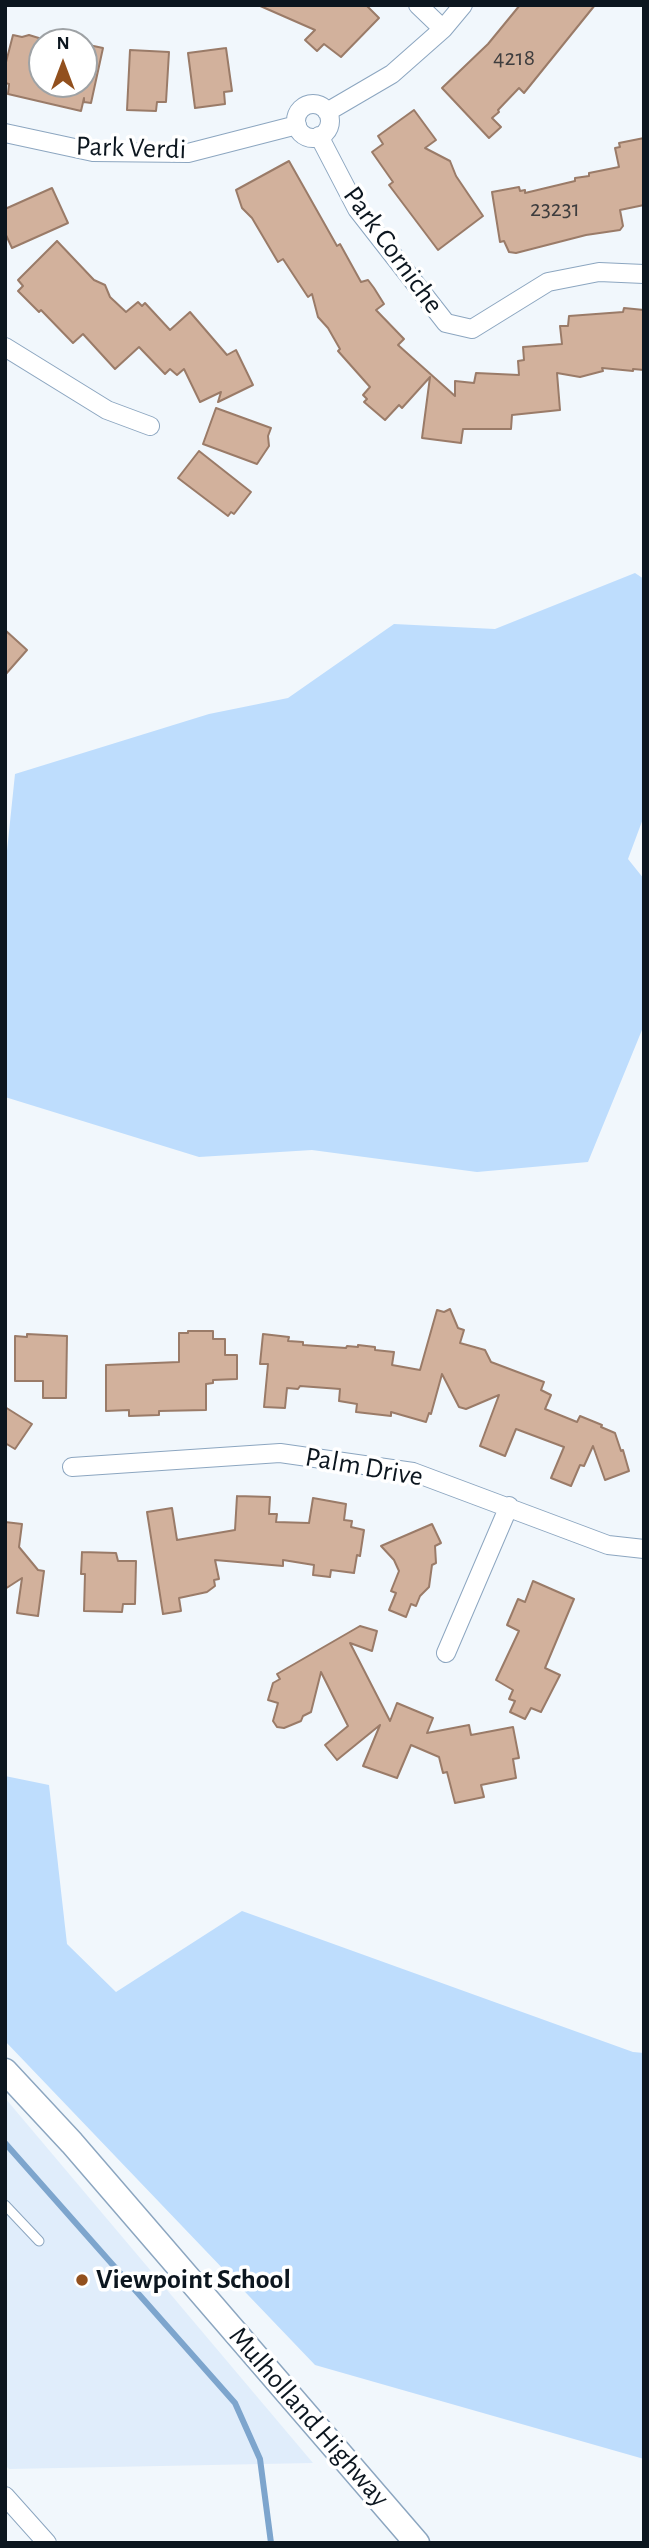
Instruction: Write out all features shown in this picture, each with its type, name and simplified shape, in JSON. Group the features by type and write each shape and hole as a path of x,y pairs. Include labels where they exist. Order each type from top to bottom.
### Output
{"main road":[{"name":"Mulholland Highway","path":"5,2071 72,2143 417,2543"}],"street":[{"path":"418,5 443,29"},
{"name":"Park Verdi","path":"5,133 93,152 188,153 297,125 299,111 307,105 318,105 327,112 392,74 443,29 463,5"},
{"path":"297,125 308,137 319,136 324,133 329,123 327,112"},
{"name":"Park Corniche","path":"319,136 358,209 446,323 471,329 548,282 599,272 644,274"},
{"path":"5,347 107,410 150,426"},
{"name":"Palm Drive","path":"72,1467 280,1453 413,1472 608,1545 644,1549"},
{"path":"446,1653 509,1506"},
{"path":"5,2496 47,2543"}],"lane":[{"path":"5,2205 39,2241"}],"shaded area":[{"path":"635,573 644,579 644,816 628,859 644,879 644,1025 588,1162 477,1172 312,1150 199,1157 5,1097 5,870 15,774 209,714 288,698 394,624 495,629"},
{"path":"5,1776 49,1785 67,1944 116,1992 242,1911 633,2052 644,2053 644,2459 315,2365 5,2041"},
{"name":"Viewpoint School","path":"5,2098 313,2463 9,2469 5,2465"}],"building":[{"path":"258,5 366,5 379,18 341,57 324,44 317,51 305,40 315,30"},
{"path":"520,5 595,5 524,93 519,88 498,110 492,118 501,127 489,138 442,88 488,44"},
{"path":"13,35 28,35 28,98 84,98 81,111 8,94 5,66"},
{"path":"98,47 103,48 98,71"},
{"path":"226,48 232,91 224,92 225,104 195,108 188,53"},
{"path":"130,50 169,52 166,102 157,102 156,111 127,110"},
{"path":"84,98 92,98 91,103 84,102"},
{"path":"414,110 436,140 425,148 450,161 456,176 483,216 438,250 389,185 393,182 372,152 383,144 378,136"},
{"path":"644,138 644,205 620,210 623,226 620,230 586,235 516,253 509,252 504,241 500,242 492,192 519,187 520,191 525,190 525,193 575,181 575,178 589,176 589,173 619,167 615,148 620,147 619,143"},
{"path":"289,161 337,246 340,244 361,282 368,280 384,304 376,310 404,339 398,345 455,396 455,381 474,383 476,373 519,375 518,361 524,360 523,347 562,344 560,326 568,326 569,316 623,312 624,308 644,310 644,370 602,368 603,371 580,377 557,373 560,410 512,415 511,429 463,429 461,443 422,438 430,377 402,408 399,405 385,420 364,402 367,399 363,395 370,387 338,351 340,349 328,328 318,317 312,294 308,297 283,259 278,262 252,218 242,208 236,190"},
{"path":"52,188 68,223 12,248 5,233 5,209"},
{"path":"57,241 94,280 105,285 110,297 126,312 138,302 142,306 145,303 170,330 190,312 227,355 236,350 253,385 218,402 221,392 200,402 184,369 177,375 170,369 165,374 139,347 115,369 83,334 73,343 18,291 23,286 18,280"},
{"path":"216,408 271,428 269,446 257,464 203,444"},
{"path":"199,451 251,492 234,514 231,512 228,516 178,478"},
{"path":"5,630 27,650 5,675"},
{"path":"450,1309 458,1328 464,1330 460,1343 485,1350 491,1362 544,1382 541,1390 551,1395 545,1409 577,1422 580,1416 615,1433 629,1471 605,1480 593,1446 584,1466 580,1465 571,1486 551,1478 564,1447 516,1429 505,1456 480,1446 499,1395 466,1409 459,1407 442,1374 431,1414 429,1413 426,1422 391,1412 391,1416 356,1412 357,1404 339,1401 340,1389 300,1386 298,1389 287,1388 285,1408 264,1407 268,1364 260,1364 263,1334 289,1337 288,1341 303,1342 303,1345 375,1347 375,1350 394,1352 392,1365 420,1370 437,1310 444,1312"},
{"path":"213,1331 213,1339 225,1339 225,1355 237,1355 237,1379 213,1380 213,1383 206,1384 206,1410 159,1411 159,1415 129,1416 129,1410 106,1411 106,1365 179,1362 179,1333"},
{"path":"27,1334 67,1336 66,1398 43,1398 43,1381 15,1381 15,1336 27,1337"},
{"path":"5,1407 32,1424 15,1449 5,1443"},
{"path":"237,1496 270,1497 269,1514 277,1514 276,1522 309,1523 313,1498 346,1504 344,1520 352,1521 351,1527 364,1530 354,1573 331,1570 330,1577 313,1575 314,1565 283,1560 283,1566 215,1560 219,1579 214,1580 215,1586 207,1592 179,1598 181,1611 163,1614 147,1512 172,1508 177,1540 235,1530"},
{"path":"5,1522 22,1524 19,1547 38,1570 44,1571 38,1616 17,1613 22,1578 5,1589"},
{"path":"432,1524 441,1543 435,1546 436,1563 432,1565 429,1587 420,1596 416,1606 411,1604 406,1617 389,1610 396,1593 391,1591 399,1571 394,1560 381,1546"},
{"path":"82,1552 116,1553 118,1561 136,1561 135,1604 123,1604 122,1612 84,1611 85,1574 81,1574"},
{"path":"533,1581 574,1599 545,1668 560,1675 541,1712 531,1708 525,1719 510,1712 515,1701 509,1699 513,1690 496,1680 519,1631 507,1625 518,1599 525,1602"},
{"path":"360,1626 377,1631 372,1651 350,1643 390,1721 397,1703 433,1718 427,1733 469,1725 471,1735 513,1727 519,1758 513,1759 516,1778 481,1785 484,1797 455,1803 447,1772 443,1773 439,1757 411,1745 397,1778 363,1766 380,1725 337,1760 325,1745 348,1726 321,1672 311,1712 303,1716 301,1721 284,1728 277,1727 273,1721 278,1703 268,1700 273,1683 280,1679 277,1674"}],"waterway":[{"path":"5,2143 235,2403 260,2459 271,2543"}],"place":[{"name":"Viewpoint School","path":"82,2280"}]}
